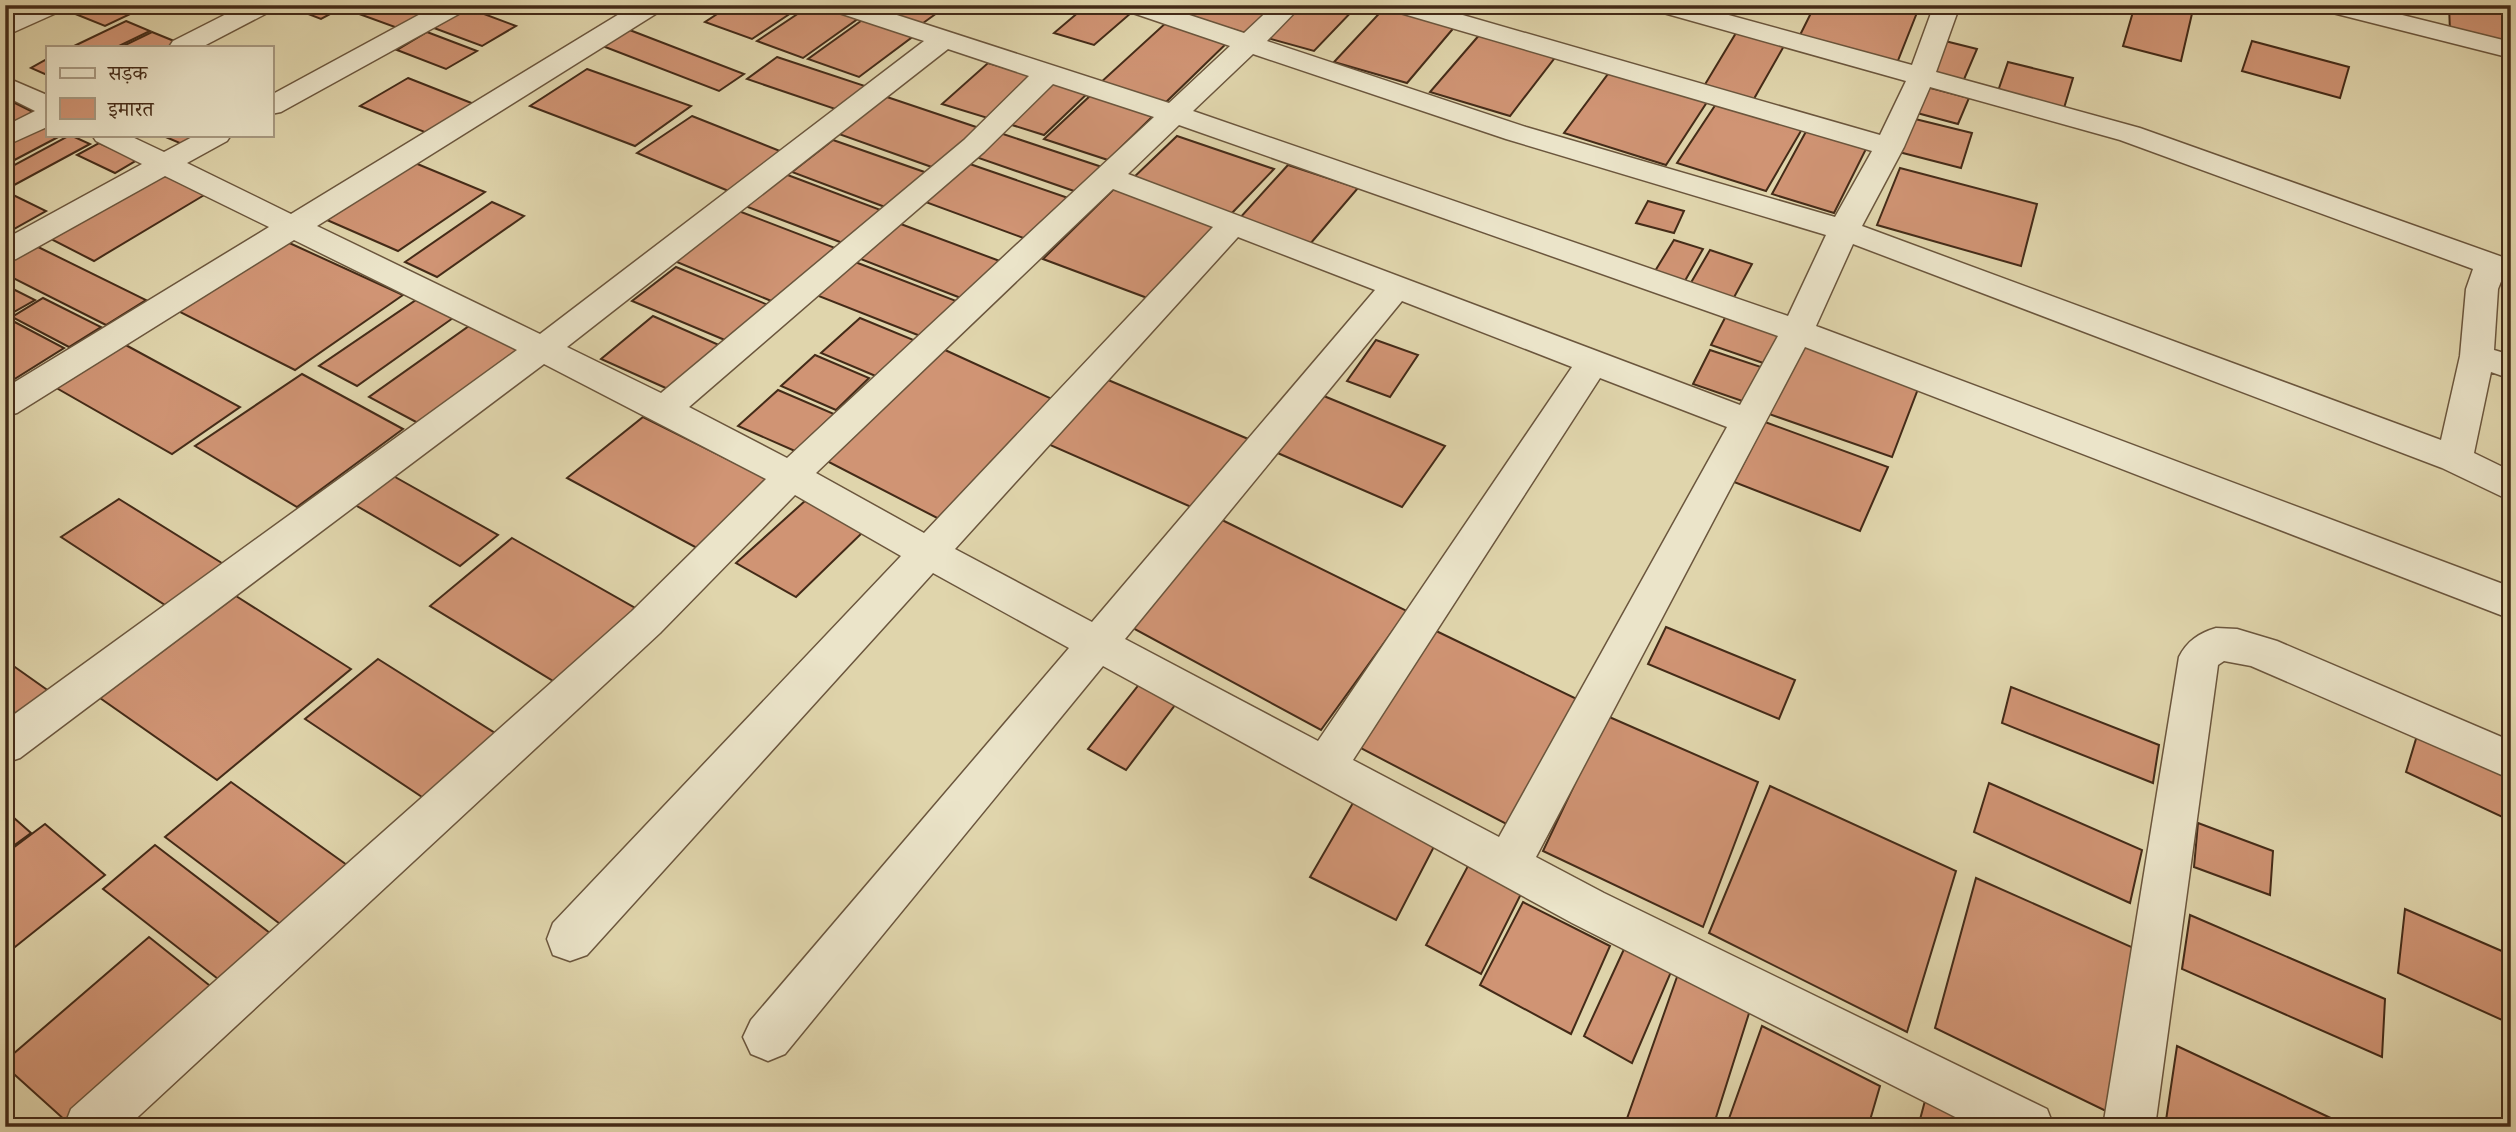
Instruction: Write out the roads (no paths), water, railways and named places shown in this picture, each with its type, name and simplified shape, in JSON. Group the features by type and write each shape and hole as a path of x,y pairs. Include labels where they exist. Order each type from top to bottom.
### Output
{"street":[{"path":"5,28 54,5"},
{"path":"184,46 264,5"},
{"path":"273,105 457,5"},
{"path":"5,404 653,5"},
{"path":"839,5 1174,114 1797,331 2511,603"},
{"path":"1133,5 1516,133 1844,230 2455,459 2511,487"},
{"path":"89,1127 646,622 792,476 1289,5"},
{"path":"1399,5 1889,147"},
{"path":"1662,5 2130,134 2501,267 2482,289 2477,356 2455,459"},
{"path":"1508,865 1797,331 1844,230 1889,147 1921,77 1947,5"},
{"path":"2330,5 2437,18 2511,50"},
{"path":"5,745 542,349 943,40"},
{"path":"663,410 974,146 1047,74"},
{"path":"5,85 46,106"},
{"path":"5,137 46,116"},
{"path":"108,136 542,349 792,476 930,554 1588,908 2029,1127"},
{"path":"5,252 216,136"},
{"path":"1110,177 1747,421"},
{"path":"570,939 930,554 1233,224"},
{"path":"768,1037 1396,287"},
{"path":"2477,356 2511,367"},
{"path":"1325,766 1593,362"},
{"path":"2129,1127 2199,657 2216,643 2237,645 2263,653 2511,761"}]}
